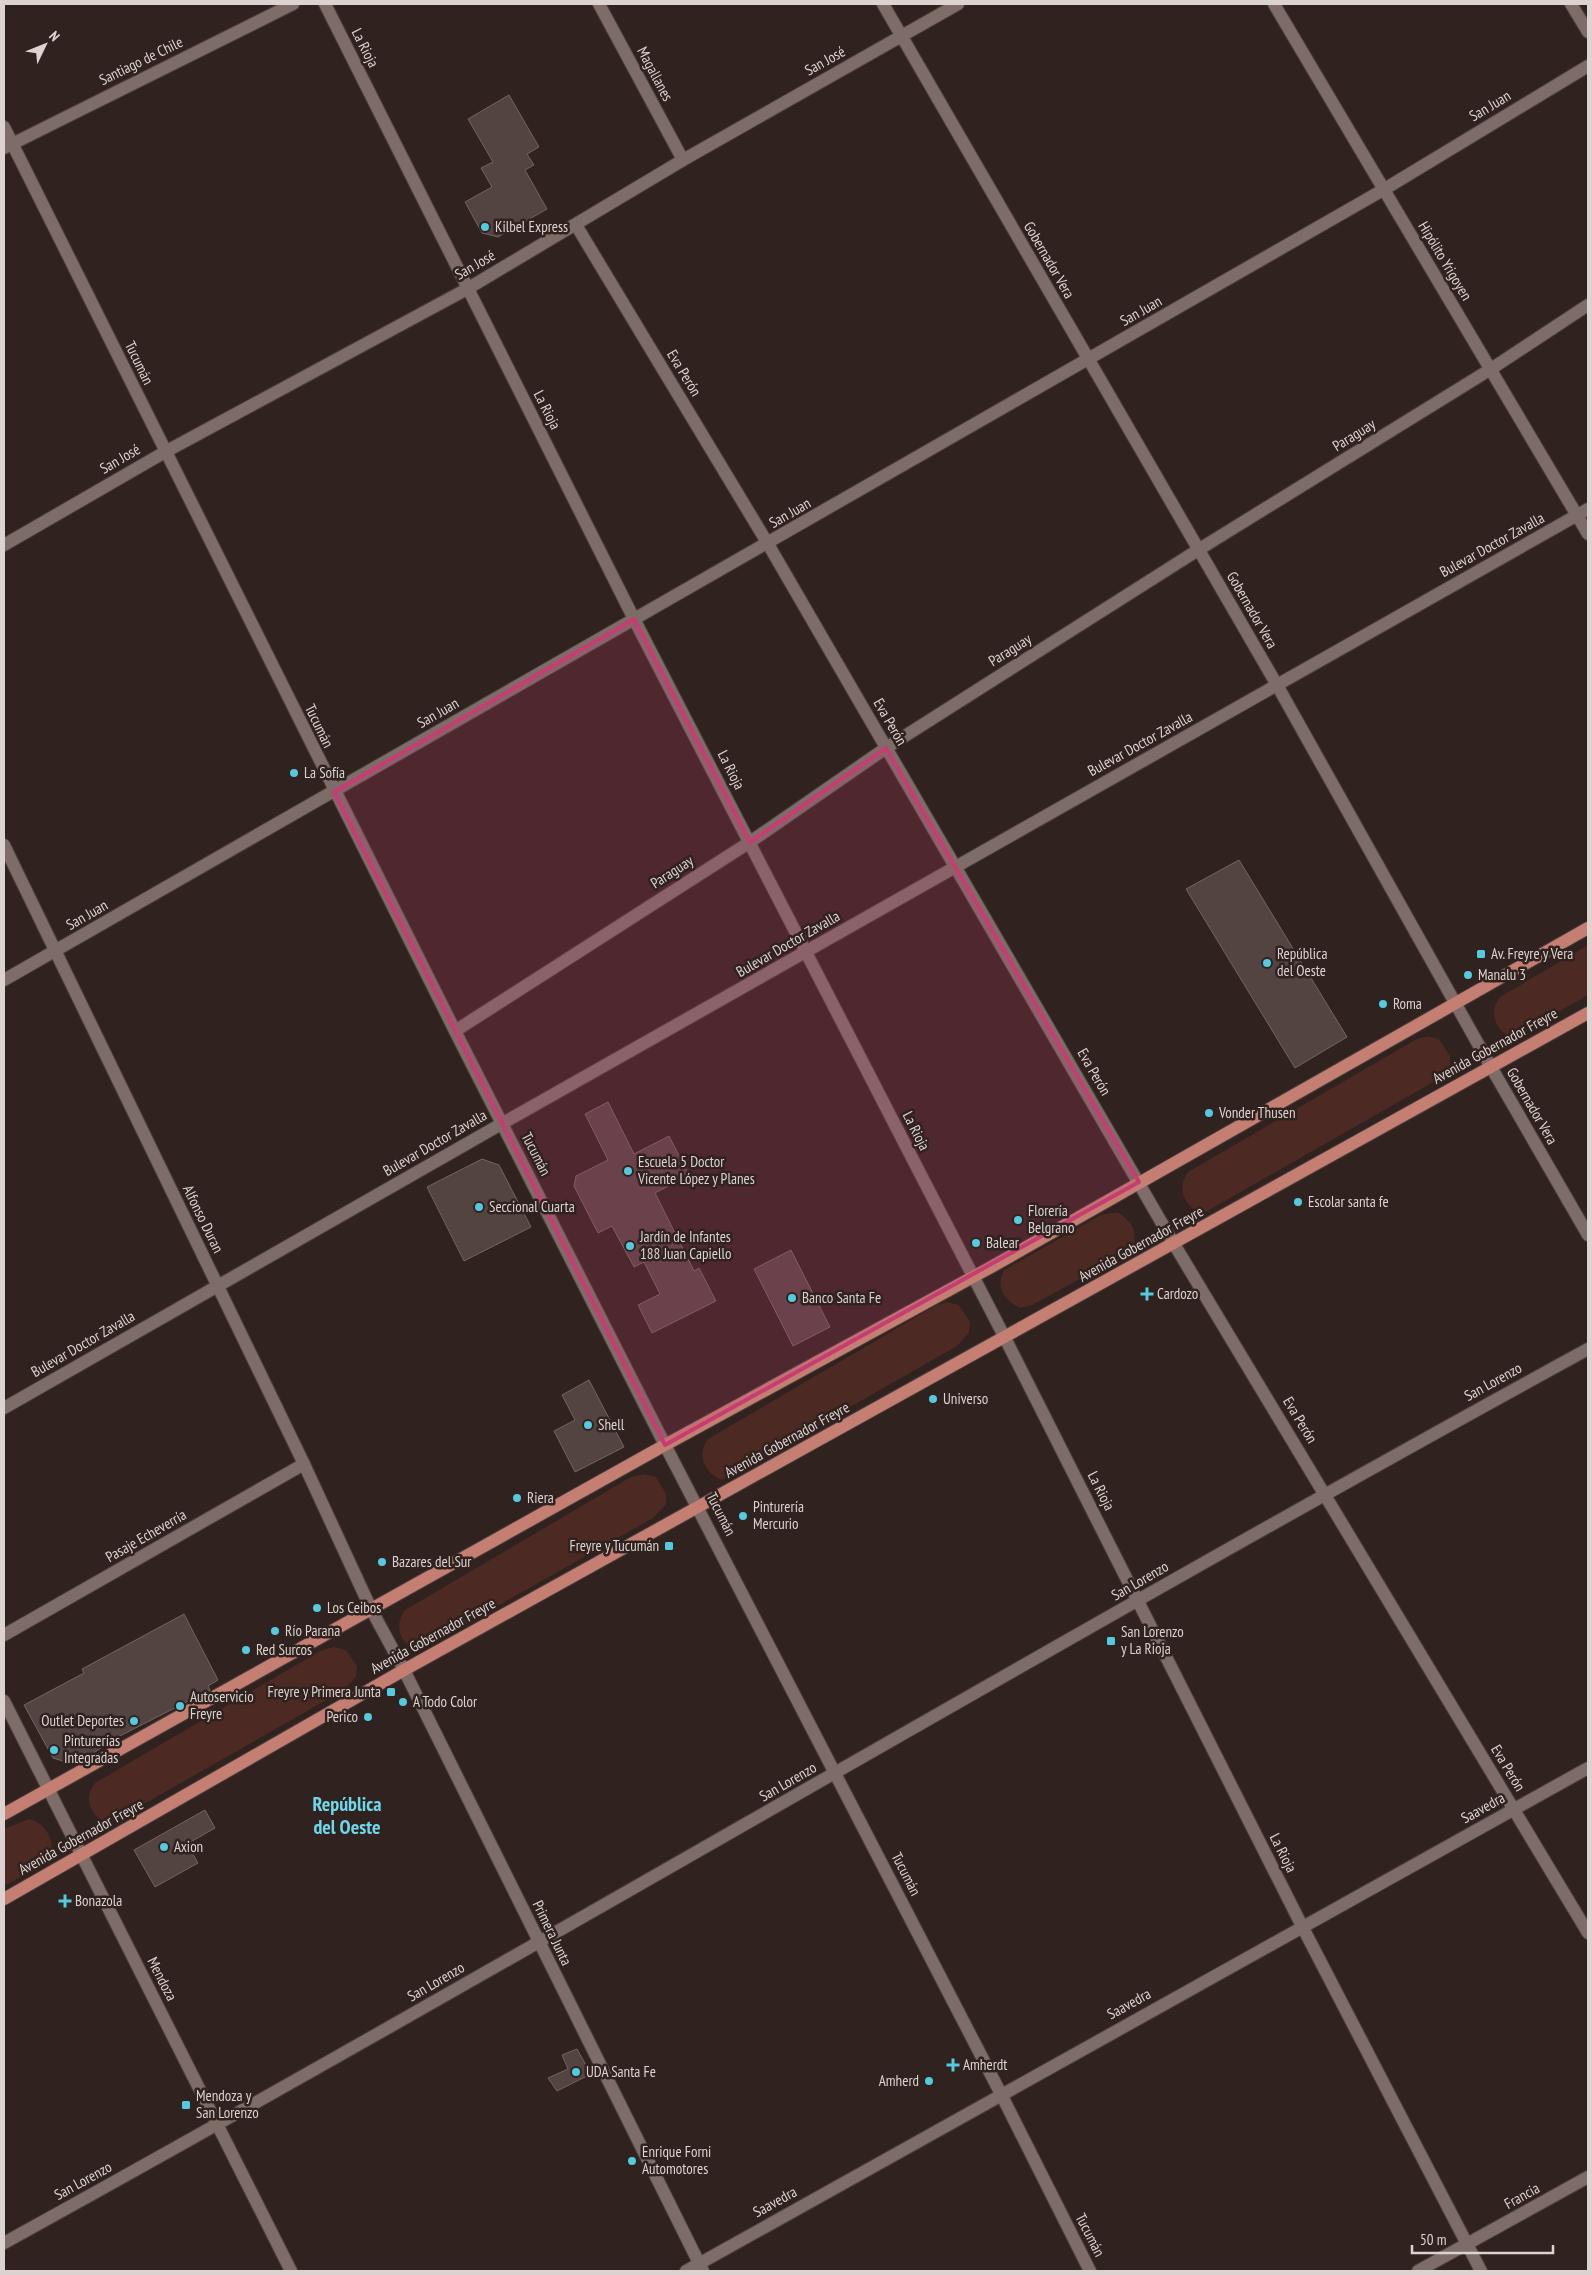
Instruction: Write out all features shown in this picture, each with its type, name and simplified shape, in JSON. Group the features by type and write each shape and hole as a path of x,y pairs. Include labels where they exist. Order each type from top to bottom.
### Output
{"main road":[{"path":"4,1814 665,1445 973,1277 1588,928"},
{"name":"Avenida Gobernador Freyre","path":"4,1899 404,1670 1006,1338 1588,1013"}],"street":[{"name":"Santiago de Chile","path":"8,146 293,4"},
{"name":"La Rioja","path":"325,4 634,619 1006,1338 1302,1926 1481,2271"},
{"name":"Magallanes","path":"599,4 683,160"},
{"name":"Gobernador Vera","path":"883,4 1277,685 1491,1067 1588,1235"},
{"name":"San José","path":"4,545 165,452 467,289 683,160 958,4"},
{"name":"Hipólito Yrigoyen","path":"1274,4 1491,369 1583,512 1588,534"},
{"path":"1571,4 1588,32"},
{"name":"San Juan","path":"4,980 1088,361 1383,190 1588,66"},
{"name":"Tucumán","path":"4,127 8,146 165,452 455,1031 665,1445 699,1507 1090,2271"},
{"name":"Eva Perón","path":"576,225 768,544 1174,1244 1588,1933"},
{"name":"Paraguay","path":"455,1031 750,842 886,748 1198,550 1491,369 1588,305"},
{"name":"Bulevar Doctor Zavalla","path":"4,1408 503,1123 1583,512"},
{"name":"Alfonso Duran","path":"4,845 304,1464 371,1609"},
{"name":"San Lorenzo","path":"4,2243 218,2124 835,1774 1325,1493 1588,1349"},
{"name":"Pasaje Echeverría","path":"4,1635 304,1464"},
{"name":"Primera Junta","path":"371,1609 404,1670 701,2268"},
{"name":"Mendoza","path":"4,1701 47,1790 291,2271"},
{"name":"Saavedra","path":"686,2271 701,2268 1001,2094 1588,1768"},
{"name":"Francia","path":"1418,2271 1588,2178"}],"highlighted area":[{"path":"634,619 750,842 886,748 1139,1182 665,1445 334,792"}],"shaded area":[{"path":"1588,945 1588,995 1513,1038 1502,1031 1495,1021 1494,1015 1496,1003 1500,997"},
{"path":"1427,1036 1439,1039 1450,1056 1450,1067 1437,1080 1202,1214 1186,1201 1182,1190 1184,1178 1188,1172 1415,1040"},
{"path":"1118,1212 1127,1219 1134,1230 1134,1245 1124,1255 1032,1305 1020,1308 1009,1301 1003,1292 1000,1282 1004,1270 1101,1215"},
{"path":"947,1302 959,1305 970,1322 969,1333 957,1346 722,1480 706,1468 702,1457 704,1445 708,1439 935,1306"},
{"path":"644,1474 656,1477 666,1494 666,1504 653,1518 418,1651 403,1639 400,1634 399,1622 405,1610 631,1477"},
{"path":"334,1647 346,1650 357,1666 356,1677 344,1690 109,1824 102,1821 93,1812 90,1806 89,1795 95,1783 322,1650"},
{"path":"29,1819 35,1821 47,1832 53,1853 45,1864 4,1886 4,1829"}],"building":[{"path":"509,95 539,147 527,154 534,165 525,170 547,209 498,237 482,233 465,202 492,187 481,168 493,162 468,119"},
{"name":"República del Oeste","path":"1239,860 1347,1037 1295,1068 1186,889"},
{"path":"608,1102 634,1154 669,1136 689,1175 655,1193 694,1271 699,1268 716,1301 652,1333 638,1305 660,1294 644,1262 634,1267 612,1226 598,1233 574,1186 576,1176 608,1160 585,1114"},
{"name":"Seccional Cuarta","path":"482,1159 499,1165 531,1227 464,1261 427,1187"},
{"name":"Banco Santa Fe","path":"791,1250 830,1327 793,1346 754,1269"},
{"name":"Shell","path":"589,1380 624,1447 575,1472 554,1431 575,1420 562,1395"},
{"path":"184,1614 218,1680 208,1686 210,1690 114,1739 76,1765 53,1758 24,1705 84,1673 82,1669"},
{"name":"Axion","path":"205,1810 215,1828 187,1844 198,1863 155,1887 134,1850"},
{"name":"UDA Santa Fe","path":"577,2049 591,2074 557,2091 548,2078 568,2069 562,2055"}],"place":[{"name":"Kilbel Express","path":"485,227"},
{"name":"La Sofía","path":"294,773"},
{"name":"Av. Freyre y Vera","path":"1481,954"},
{"name":"República del Oeste","path":"1267,963"},
{"name":"Manalu 3","path":"1468,975"},
{"name":"Roma","path":"1383,1004"},
{"name":"Vonder Thusen","path":"1209,1113"},
{"name":"Escuela 5 Doctor Vicente López y Planes","path":"628,1171"},
{"name":"Escolar santa fe","path":"1298,1202"},
{"name":"Seccional Cuarta","path":"479,1207"},
{"name":"Florería Belgrano","path":"1018,1220"},
{"name":"Balear","path":"976,1243"},
{"name":"Jardín de Infantes 188 Juan Capiello","path":"630,1246"},
{"name":"Cardozo","path":"1147,1294"},
{"name":"Banco Santa Fe","path":"792,1298"},
{"name":"Universo","path":"933,1399"},
{"name":"Shell","path":"588,1425"},
{"name":"Riera","path":"517,1498"},
{"name":"Pinturería Mercurio","path":"743,1516"},
{"name":"Freyre y Tucumán","path":"669,1546"},
{"name":"Bazares del Sur","path":"382,1562"},
{"name":"Los Ceibos","path":"317,1608"},
{"name":"Río Parana","path":"275,1631"},
{"name":"San Lorenzo y La Rioja","path":"1111,1641"},
{"name":"Red Surcos","path":"246,1650"},
{"name":"Freyre y Primera Junta","path":"391,1692"},
{"name":"A Todo Color","path":"403,1702"},
{"name":"Autoservicio Freyre","path":"180,1706"},
{"name":"Perico","path":"368,1717"},
{"name":"Outlet Deportes","path":"134,1721"},
{"name":"Pinturerías Integradas","path":"54,1750"},
{"name":"Axion","path":"164,1847"},
{"name":"Bonazola","path":"65,1901"},
{"name":"Amherdt","path":"953,2065"},
{"name":"UDA Santa Fe","path":"576,2072"},
{"name":"Amherd","path":"929,2081"},
{"name":"Mendoza y San Lorenzo","path":"186,2105"},
{"name":"Enrique Forni Automotores","path":"632,2161"}],"district":[{"name":"República del Oeste","path":"347,1816"}]}
